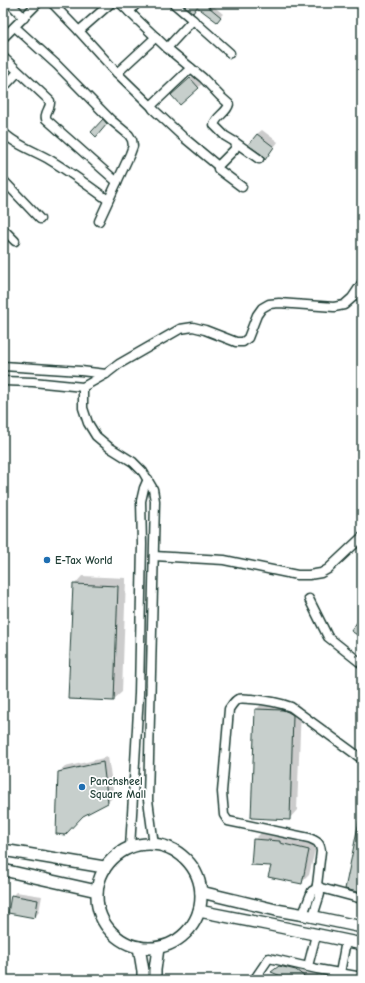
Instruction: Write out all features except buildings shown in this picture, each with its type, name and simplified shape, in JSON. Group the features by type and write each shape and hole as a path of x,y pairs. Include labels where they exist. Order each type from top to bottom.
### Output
{"street":[{"path":"10,3 24,18"},
{"path":"3,38 38,3"},
{"path":"52,3 117,73 152,107 153,110 218,166 220,172 242,187"},
{"path":"79,31 111,3"},
{"path":"120,3 167,48 203,78 229,104 226,110 216,120 214,125 225,136 259,159"},
{"path":"128,12 137,3"},
{"path":"173,3 230,53"},
{"path":"167,48 193,20"},
{"path":"14,27 57,65 111,120 129,135 132,140 133,146 99,221"},
{"path":"117,73 156,37"},
{"path":"3,57 50,101 50,108 46,114 46,119 117,182"},
{"path":"152,107 153,104 191,68"},
{"path":"3,88 18,72"},
{"path":"3,132 14,141 52,161 108,200"},
{"path":"218,166 234,150 236,146 235,142"},
{"path":"3,180 40,219"},
{"path":"3,229 15,241"},
{"path":"3,381 33,382 83,387 106,374 119,364 180,329 193,327 236,342 243,342 248,338 257,315 262,308 269,304 344,305 352,298 362,283"},
{"path":"3,366 106,374"},
{"path":"83,387 83,408 88,423 96,436 109,447 133,462 143,472 153,489 155,501 148,800 154,845"},
{"path":"130,848 139,694 142,566 141,501 148,479"},
{"path":"154,556 224,560 296,575 309,575 328,569 362,537"},
{"path":"142,566 154,567"},
{"path":"309,599 328,637 362,664"},
{"path":"308,915 312,891 317,887 321,851 320,846 309,838 228,821 224,815 222,792 230,708 233,702 237,699 270,701 292,707 362,759"},
{"path":"133,798 148,800"},
{"path":"154,845 166,847 177,852 194,870 199,881 201,892 199,911 193,925 178,940 168,945 158,948 148,948 127,943 116,937 101,917 97,891 104,867 113,858 130,848 154,845"},
{"path":"3,850 104,867"},
{"path":"3,870 97,891"},
{"path":"317,887 362,899"},
{"path":"201,892 276,910 308,915 362,927"},
{"path":"199,911 362,944"},
{"path":"308,966 316,935"},
{"path":"340,973 346,941"},
{"path":"139,947 143,980"},
{"path":"155,980 158,948"},
{"path":"254,980 270,958 362,977"},
{"path":"330,980 332,971"}],"place":[{"name":"E-Tax World","path":"47,560"},
{"name":"Panchsheel Square Mall","path":"82,787"}]}
